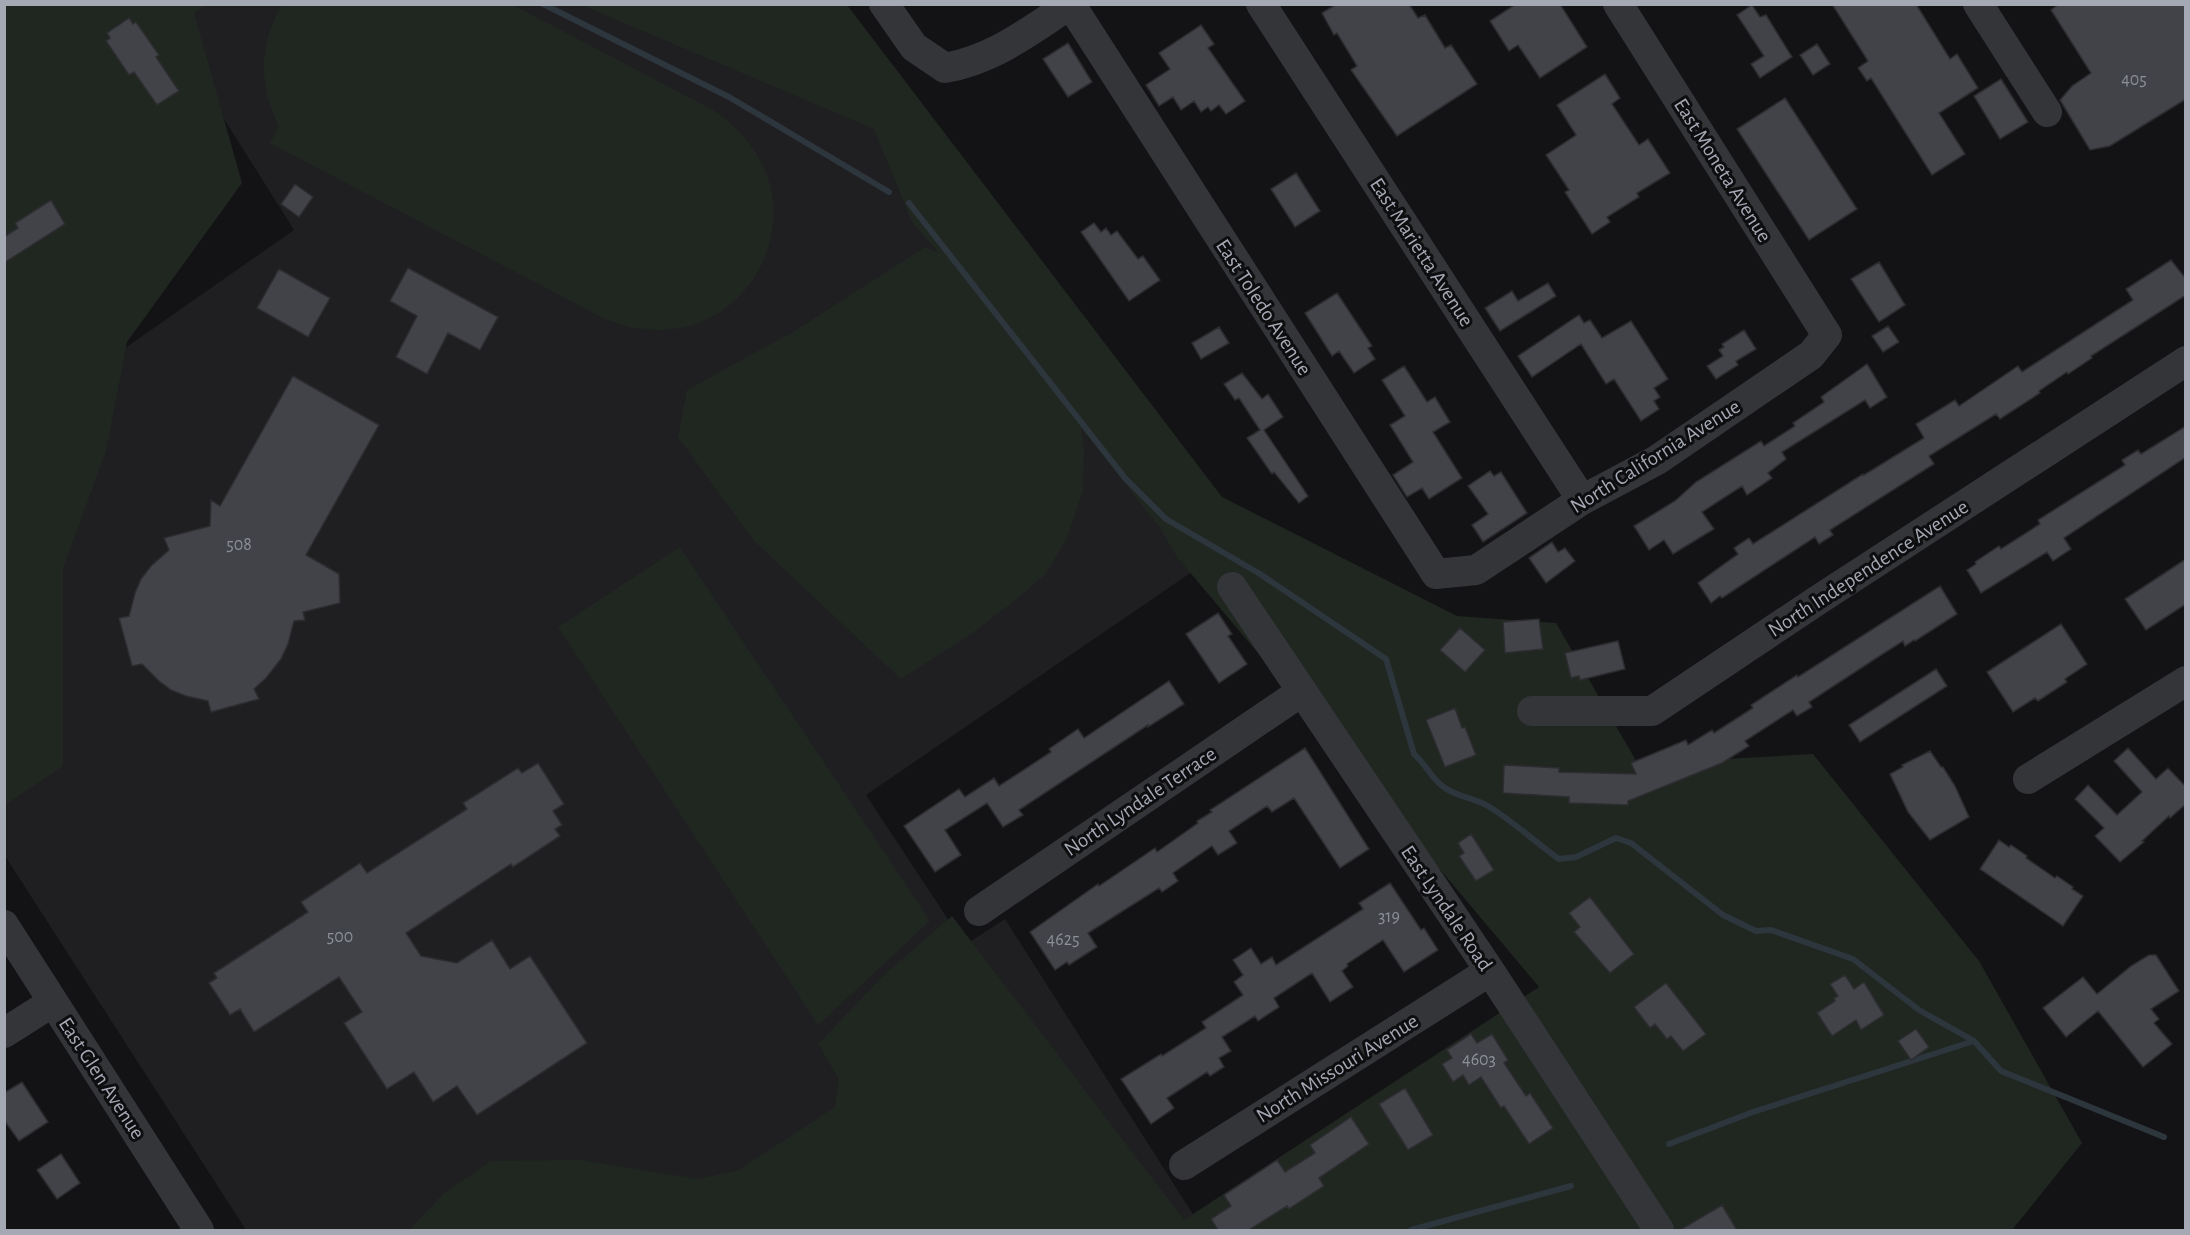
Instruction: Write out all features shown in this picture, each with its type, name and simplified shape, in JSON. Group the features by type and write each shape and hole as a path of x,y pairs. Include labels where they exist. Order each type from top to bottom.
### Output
{"street":[{"path":"884,4 914,47 945,68 969,63 1002,49 1071,5"},
{"name":"East Marietta Avenue","path":"1261,4 1582,500"},
{"name":"East Moneta Avenue","path":"1618,4 1827,334"},
{"path":"1978,4 2047,112"},
{"name":"East Toledo Avenue","path":"1071,5 1436,574 1476,570"},
{"name":"North California Avenue","path":"1476,570 1582,500 1657,460 1811,356 1827,334"},
{"name":"North Independence Avenue","path":"1532,711 1652,711 1818,600 2186,362"},
{"name":"East Lyndale Road","path":"1232,587 1490,972 1659,1230"},
{"path":"2028,779 2186,681"},
{"name":"North Lyndale Terrace","path":"979,911 1301,692"},
{"name":"East Glen Avenue","path":"4,925 199,1230"},
{"name":"North Missouri Avenue","path":"1184,1166 1490,972"},
{"path":"4,1033 53,1002"}],"shaded area":[{"path":"5,5 205,5 194,13 242,183 127,342 106,451 63,568 63,766 5,805"},
{"path":"152,5 735,5 910,98 1208,561 866,795 965,945 1005,919 1203,1230 246,1230 5,856 5,432 294,230"},
{"path":"282,5 513,5 711,109 750,145 770,186 772,229 760,268 734,301 697,323 652,330 601,317 270,143 279,126 267,96 265,49 274,19"},
{"path":"582,5 847,5 1222,497 1457,616 1556,623 1638,764 1813,754 1979,961 2082,1143 2012,1230 409,1230 443,1194 491,1161 582,1160 697,1179 737,1171 835,1107 839,1079 818,1044 886,973 952,916 1184,1220 1539,987 1177,557 1160,528 1081,428 1084,448 1083,490 1067,538 1046,574 971,634 901,679 754,541 678,437 687,390 793,332 925,247 939,253 912,222 874,129"},
{"path":"680,547 930,921 818,1025 558,627"}],"building":[{"path":"1337,4 1409,4 1418,18 1425,15 1445,48 1451,45 1477,84 1397,136 1351,70 1357,66 1337,33 1334,35 1322,13"},
{"path":"1516,4 1560,4 1587,47 1540,78 1518,45 1509,51 1490,21"},
{"path":"1832,4 1916,4 1950,59 1957,54 1978,88 1939,113 1965,154 1932,175 1871,78 1867,81 1858,68 1868,61"},
{"path":"2059,4 2186,4 2186,99 2110,146 2090,150 2060,100 2072,86 2091,73 2051,10"},
{"path":"1752,5 1760,17 1766,15 1792,57 1760,78 1751,64 1764,56 1737,15"},
{"path":"129,18 133,24 136,22 159,55 156,57 179,91 157,105 134,72 129,75 106,41 110,38 107,33"},
{"path":"1201,25 1214,44 1208,48 1245,101 1226,114 1219,105 1211,111 1208,107 1201,112 1194,101 1181,110 1173,97 1159,106 1146,85 1170,69 1159,53"},
{"path":"1068,43 1092,82 1068,97 1043,59"},
{"path":"1817,44 1830,64 1813,75 1800,55"},
{"path":"1605,74 1620,98 1612,104 1639,145 1648,139 1670,173 1637,193 1639,197 1607,217 1610,222 1592,234 1565,192 1569,190 1546,155 1576,135 1557,105"},
{"path":"2001,79 2028,122 2000,139 1974,96"},
{"path":"1785,98 1857,209 1809,240 1737,129"},
{"path":"1296,173 1320,211 1295,227 1271,189"},
{"path":"295,184 313,197 299,217 281,204"},
{"path":"51,200 65,224 4,263 4,237 18,228 15,223"},
{"path":"1094,223 1101,232 1106,228 1111,235 1117,231 1138,259 1143,256 1160,280 1129,301 1081,232"},
{"path":"2171,260 2186,279 2186,295 2091,356 2092,358 2068,374 2067,372 2000,419 1996,414 1929,456 1934,464 1830,530 1833,535 1819,544 1815,537 1711,603 1698,583 1738,554 1734,548 1749,538 1753,544 1924,438 1916,424 1955,400 1959,406 2018,366 2022,372 2133,300 2126,289"},
{"path":"1879,262 1905,305 1879,322 1851,279"},
{"path":"408,268 498,317 480,350 448,333 427,374 396,357 417,316 390,301"},
{"path":"279,269 330,298 308,337 257,308"},
{"path":"1548,283 1556,296 1500,331 1485,308 1512,291 1518,301"},
{"path":"1337,293 1372,346 1368,348 1375,359 1354,373 1339,351 1332,356 1305,313"},
{"path":"1579,315 1584,323 1590,320 1602,338 1631,321 1668,379 1654,388 1660,397 1654,401 1659,409 1641,421 1614,379 1606,384 1581,344 1532,377 1518,356"},
{"path":"1888,326 1899,342 1883,352 1872,336"},
{"path":"1219,327 1229,343 1201,359 1192,343"},
{"path":"1744,330 1756,349 1736,361 1738,365 1716,379 1707,366 1723,356 1719,350 1724,347 1722,344"},
{"path":"1867,364 1887,397 1870,408 1865,400 1782,452 1786,459 1768,473 1772,478 1747,495 1742,486 1702,512 1714,529 1673,554 1664,540 1649,550 1634,526 1675,501 1696,482 1761,441 1764,446 1795,426 1793,423 1824,402 1821,397"},
{"path":"1404,366 1427,402 1435,397 1450,422 1433,432 1462,478 1429,499 1422,488 1407,497 1393,475 1413,462 1390,425 1405,416 1382,380"},
{"path":"1242,373 1262,399 1268,394 1283,417 1264,430 1308,496 1299,503 1274,472 1272,474 1247,438 1260,430 1239,398 1235,400 1224,384"},
{"path":"293,376 379,425 306,555 339,574 340,603 303,612 305,620 294,621 281,659 254,689 259,699 211,712 208,701 171,690 142,664 132,666 119,618 129,616 141,579 151,566 169,550 164,538 210,526 211,500 220,506"},
{"path":"2186,426 2186,457 2064,538 2071,549 2053,561 2047,552 1981,593 1967,570 1976,564 1975,562 1999,546 2001,549 2040,524 2038,520 2125,465 2122,460 2138,450 2141,454"},
{"path":"1490,471 1494,476 1501,472 1527,513 1483,542 1472,525 1488,514 1468,486"},
{"path":"1552,542 1558,552 1565,548 1575,561 1546,583 1529,558"},
{"path":"2186,559 2186,604 2146,630 2125,599"},
{"path":"1940,586 1957,614 1905,646 1903,641 1809,702 1812,707 1797,716 1793,710 1745,741 1749,746 1722,763 1628,801 1628,805 1569,803 1569,797 1503,793 1504,765 1559,768 1559,772 1636,774 1631,763 1686,740 1688,745 1712,730 1714,733 1753,708 1751,705 1797,675 1798,677"},
{"path":"1218,613 1232,634 1228,636 1247,664 1219,683 1186,634"},
{"path":"1539,619 1543,649 1505,653 1503,622"},
{"path":"2061,624 2087,664 2065,679 2067,682 2038,701 2035,698 2013,712 1987,672"},
{"path":"1460,628 1485,650 1465,672 1440,650"},
{"path":"1618,641 1625,669 1580,680 1579,676 1571,678 1565,653"},
{"path":"1936,669 1947,686 1860,742 1849,725"},
{"path":"1169,681 1184,704 1019,810 1023,815 1003,827 987,803 945,830 961,855 935,872 904,826 959,789 965,797 994,778 999,786 1051,752 1049,749 1078,729 1084,738"},
{"path":"1455,708 1476,755 1445,767 1426,720"},
{"path":"1305,748 1369,849 1340,868 1294,798 1272,812 1267,806 1229,831 1237,843 1218,855 1212,846 1173,873 1178,881 1162,892 1159,888 1088,933 1097,947 1069,965 1067,962 1055,970 1030,932 1098,884 1099,886 1155,848 1157,852 1212,812 1210,810"},
{"path":"2128,748 2156,779 2168,768 2186,787 2186,804 2170,818 2169,816 2142,841 2144,842 2120,862 2095,836 2104,828 2075,799 2088,785 2117,815 2142,792 2114,761"},
{"path":"1930,751 1955,786 1969,817 1930,840 1908,812 1890,774 1903,767 1902,765"},
{"path":"538,763 564,804 553,811 562,825 555,829 560,836 513,867 511,864 406,933 421,956 457,963 492,940 510,969 530,956 587,1043 477,1115 457,1086 433,1102 414,1072 387,1089 344,1023 362,1012 339,977 254,1032 240,1009 230,1015 209,983 217,978 214,973 308,912 301,902 360,863 367,873 467,809 463,803 518,768 522,773"},
{"path":"1471,834 1494,870 1476,881 1459,856 1464,853 1458,843"},
{"path":"1999,840 2009,847 2011,845 2027,856 2026,858 2055,878 2057,876 2083,896 2063,926 1980,869"},
{"path":"1390,883 1421,930 1424,928 1438,950 1404,972 1383,940 1347,964 1348,966 1342,971 1353,987 1330,1002 1312,973 1274,998 1279,1007 1258,1021 1255,1016 1222,1037 1231,1051 1219,1058 1224,1067 1210,1076 1207,1072 1167,1098 1174,1108 1151,1124 1121,1079 1206,1028 1202,1022 1243,995 1234,982 1243,975 1233,960 1251,948 1261,964 1272,957 1276,965 1363,909 1359,903"},
{"path":"1590,897 1634,954 1610,973 1574,932 1580,927 1569,913"},
{"path":"2149,955 2156,955 2179,991 2151,1009 2159,1019 2154,1023 2172,1044 2143,1067 2098,1011 2066,1037 2043,1008 2083,977 2097,994 2131,966"},
{"path":"1845,975 1854,989 1864,982 1884,1015 1861,1030 1856,1020 1832,1036 1817,1013 1835,1001 1834,998 1838,996 1830,984"},
{"path":"1666,983 1706,1034 1683,1051 1671,1036 1667,1039 1655,1024 1650,1028 1634,1007"},
{"path":"1916,1029 1929,1047 1911,1060 1898,1041"},
{"path":"1471,1034 1477,1043 1492,1034 1508,1060 1504,1063 1526,1096 1530,1093 1553,1128 1529,1144 1504,1106 1501,1108 1481,1077 1469,1085 1463,1075 1453,1082 1442,1064 1452,1058 1447,1050"},
{"path":"22,1082 48,1122 19,1141 4,1120 4,1093"},
{"path":"1405,1088 1433,1135 1408,1150 1379,1104"},
{"path":"1351,1117 1369,1144 1319,1178 1324,1186 1289,1209 1287,1206 1249,1230 1218,1230 1211,1219 1231,1206 1224,1195 1277,1160 1285,1172 1315,1153 1310,1145"},
{"path":"61,1154 80,1183 57,1199 37,1170"},
{"path":"1722,1205 1737,1230 1680,1230"}],"waterway":[{"path":"543,4 729,97 889,192"},
{"path":"909,203 1125,478 1166,519 1260,574 1386,659 1414,754 1445,788 1488,806 1559,859 1576,857 1616,838 1631,843 1723,915 1756,931 1771,930 1853,959 1919,1010 1974,1041 2001,1071 2164,1137"},
{"path":"1669,1144 1753,1112 1974,1041"},
{"path":"1411,1230 1571,1186"}]}
